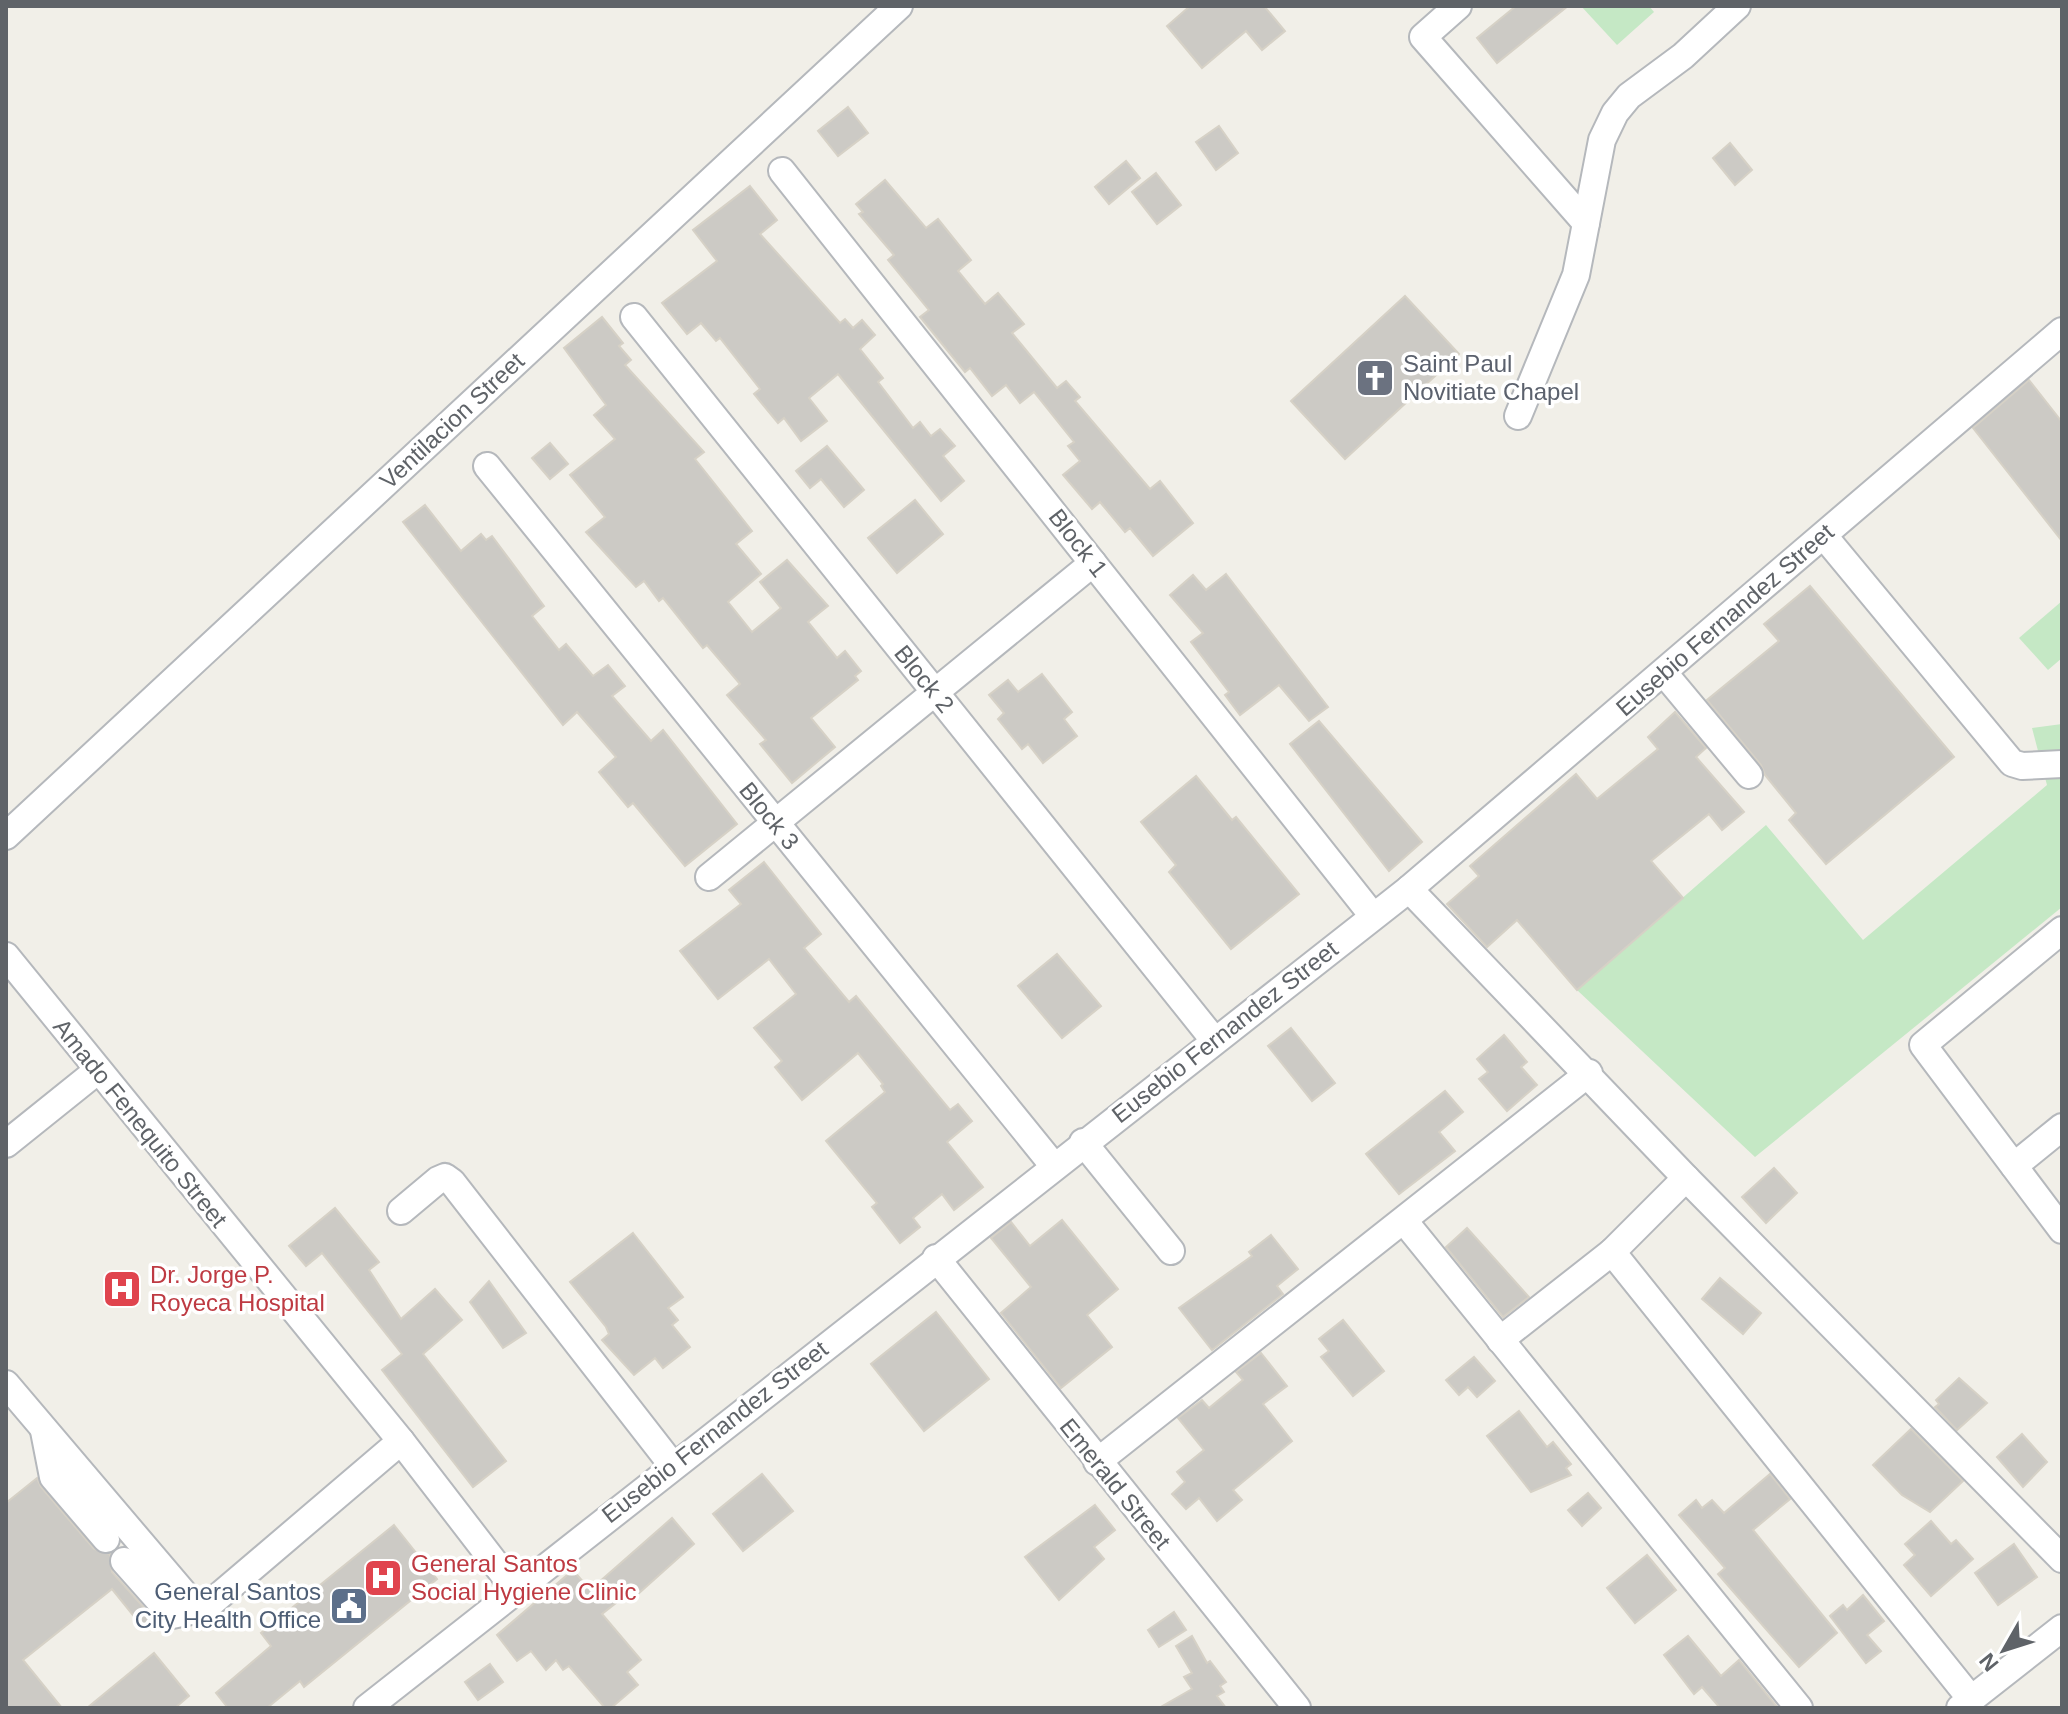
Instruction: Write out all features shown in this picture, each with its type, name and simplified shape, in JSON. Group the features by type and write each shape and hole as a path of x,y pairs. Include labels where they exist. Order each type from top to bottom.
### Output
{"street":[{"name":"Ventilacion Street","path":"6,836 899,6"},
{"path":"1458,6 1423,37 1586,223"},
{"path":"1518,416 1567,304 1602,140 1615,113 1629,96 1683,56 1737,6"},
{"name":"Block 1","path":"782,171 1373,916"},
{"name":"Block 2","path":"634,317 1214,1040"},
{"name":"Eusebio Fernandez Street","path":"367,1708 1053,1165 1409,889 2062,331"},
{"name":"Block 3","path":"487,466 1053,1165"},
{"path":"1824,536 2012,763 2022,766 2062,764"},
{"path":"709,877 1093,563"},
{"path":"1664,673 1749,775"},
{"path":"1409,889 1589,1073 1686,1178 2062,1559"},
{"path":"2062,930 1923,1045 2062,1230"},
{"name":"Amado Fenequito Street","path":"6,956 401,1441 515,1589"},
{"path":"6,1144 97,1071"},
{"path":"1097,1462 1405,1222 1589,1073"},
{"path":"2014,1166 2062,1127"},
{"path":"1083,1142 1171,1251"},
{"path":"401,1211 438,1180 445,1177 452,1182 673,1466"},
{"path":"1500,1340 1612,1252 1686,1178"},
{"path":"1405,1222 1799,1708"},
{"path":"1612,1252 1966,1704 2062,1628"},
{"name":"Emerald Street","path":"936,1258 1297,1708"},
{"path":"6,1384 198,1610"},
{"path":"43,1428 53,1477 106,1539"},
{"path":"124,1561 172,1615 205,1608 401,1441"}],"green space":[{"path":"1581,6 1649,6 1654,12 1617,45"},
{"path":"2062,601 2062,658 2048,670 2019,638"},
{"path":"2062,724 2062,907 1755,1157 1577,990 1766,825 1863,940 2047,785 2032,728"}],"building":[{"path":"1190,6 1264,6 1285,31 1262,50 1246,31 1202,68 1167,26"},
{"path":"1516,6 1568,6 1497,63 1477,38"},
{"path":"848,107 868,133 838,156 818,131"},
{"path":"1219,126 1238,153 1216,170 1196,142"},
{"path":"1730,143 1752,170 1735,185 1713,158"},
{"path":"1126,161 1140,178 1109,204 1095,187"},
{"path":"1156,173 1181,205 1157,224 1132,192"},
{"path":"885,180 926,228 938,219 971,260 958,271 985,304 998,293 1024,324 1012,333 1057,388 1066,381 1080,397 1075,401 1150,489 1160,481 1193,523 1153,556 1130,528 1125,532 1100,502 1092,509 1063,475 1080,461 1068,446 1074,442 1034,392 1020,403 1006,385 992,396 970,368 965,372 920,317 929,310 888,260 894,255 859,214 863,212 856,204"},
{"path":"750,186 777,220 760,234 840,323 845,319 853,328 862,320 875,335 860,349 883,378 878,382 913,428 920,422 931,436 940,429 955,446 943,456 964,481 941,501 838,374 809,398 827,421 801,441 784,418 778,423 754,394 760,389 720,338 716,341 701,323 687,334 662,303 717,261 693,230"},
{"name":"Saint Paul Novitiate Chapel","path":"1405,296 1459,354 1345,459 1291,401"},
{"path":"602,317 623,343 619,346 631,360 625,365 704,452 695,459 752,531 736,544 761,574 728,602 752,632 781,608 760,582 787,560 828,606 808,622 837,658 845,651 861,671 855,676 858,680 811,718 835,747 792,783 760,744 766,740 727,695 740,684 707,645 703,648 663,598 659,601 644,581 636,587 586,532 605,517 570,475 615,439 594,415 606,405 564,348"},
{"path":"2029,380 2062,422 2062,541 1973,428"},
{"path":"550,443 568,464 550,479 532,458"},
{"path":"827,446 864,490 844,507 821,479 810,488 796,471"},
{"path":"915,500 943,534 897,573 868,538"},
{"path":"425,505 461,551 481,534 486,540 492,536 544,606 532,616 559,650 566,644 593,676 608,665 625,686 612,696 651,741 663,730 737,824 685,866 633,803 628,807 599,772 616,757 577,712 563,725 403,522"},
{"path":"1226,574 1328,707 1309,721 1279,685 1240,715 1225,695 1229,692 1191,642 1203,633 1170,595 1193,575 1206,590"},
{"path":"1810,586 1954,757 1826,864 1789,820 1796,813 1707,700 1779,641 1764,624"},
{"path":"1042,674 1072,712 1064,719 1077,736 1043,763 1028,744 1022,749 998,719 1004,713 989,695 1008,680 1018,692"},
{"path":"1675,712 1706,748 1696,757 1744,812 1722,830 1709,814 1651,861 1683,898 1577,990 1517,920 1487,947 1447,904 1479,876 1470,866 1576,774 1597,799 1658,749 1648,737"},
{"path":"1319,721 1422,842 1389,871 1290,744"},
{"path":"1196,776 1232,820 1236,817 1299,894 1231,949 1169,872 1176,865 1141,822"},
{"path":"764,862 821,934 804,948 849,1002 856,996 950,1110 958,1104 972,1121 947,1142 983,1187 954,1210 942,1194 913,1218 920,1227 900,1243 872,1207 877,1203 826,1141 885,1092 881,1086 883,1084 858,1053 802,1100 775,1067 782,1061 754,1028 796,994 769,959 718,999 680,951 741,904 729,890"},
{"path":"1057,954 1101,1006 1062,1038 1018,986"},
{"path":"1291,1028 1335,1083 1312,1101 1268,1046"},
{"path":"1504,1035 1527,1062 1521,1067 1537,1085 1507,1111 1479,1079 1488,1072 1477,1059"},
{"path":"1445,1091 1463,1112 1439,1132 1455,1151 1399,1194 1366,1154"},
{"path":"1774,1168 1797,1193 1766,1223 1742,1197"},
{"path":"335,1208 379,1262 369,1270 401,1319 435,1289 462,1320 423,1354 506,1461 473,1487 382,1370 402,1354 322,1253 306,1266 289,1246"},
{"path":"1062,1220 1118,1289 1087,1315 1112,1347 1061,1388 1001,1313 1031,1287 991,1238 1011,1222 1030,1246"},
{"path":"1467,1228 1529,1297 1503,1317 1446,1247"},
{"path":"633,1233 683,1297 668,1308 678,1320 672,1325 690,1347 663,1368 655,1358 634,1375 602,1340 609,1334 606,1327 570,1282"},
{"path":"1271,1235 1298,1269 1277,1286 1283,1294 1212,1350 1179,1308 1252,1256 1249,1252"},
{"path":"1720,1278 1761,1313 1743,1334 1702,1299"},
{"path":"489,1281 526,1333 503,1348 470,1302"},
{"path":"936,1312 989,1379 924,1431 871,1364"},
{"path":"1343,1320 1384,1371 1353,1396 1321,1357 1329,1351 1319,1339"},
{"path":"1261,1353 1287,1386 1263,1404 1292,1441 1233,1490 1242,1500 1217,1521 1199,1498 1186,1509 1172,1494 1185,1482 1177,1472 1204,1450 1178,1418 1202,1400 1209,1408 1243,1380 1236,1372"},
{"path":"1474,1357 1495,1381 1477,1397 1468,1387 1459,1395 1446,1380"},
{"path":"1959,1378 1987,1403 1957,1430 1935,1407 1939,1404 1936,1400"},
{"path":"1519,1411 1547,1447 1553,1442 1571,1464 1566,1468 1571,1475 1531,1492 1487,1436"},
{"path":"1911,1429 1963,1481 1930,1512 1902,1495 1873,1465"},
{"path":"2022,1434 2047,1462 2023,1487 1997,1457"},
{"path":"762,1474 793,1511 743,1551 713,1514"},
{"path":"1770,1474 1790,1499 1753,1530 1837,1633 1799,1667 1718,1574 1725,1568 1679,1515 1696,1500 1702,1508 1712,1500 1724,1513"},
{"path":"37,1478 41,1487 94,1549 110,1554 112,1572 156,1621 145,1630 112,1589 23,1660 62,1708 6,1708 6,1503"},
{"path":"1588,1493 1601,1508 1582,1526 1568,1510"},
{"path":"1095,1505 1115,1530 1094,1547 1104,1559 1059,1600 1025,1557"},
{"path":"672,1518 694,1544 638,1594 634,1589 602,1614 641,1660 627,1672 638,1685 611,1708 605,1708 569,1666 563,1670 556,1660 546,1670 531,1651 517,1661 497,1635 573,1570 590,1590"},
{"path":"1931,1521 1951,1544 1956,1540 1973,1559 1931,1596 1904,1565 1915,1555 1905,1544"},
{"name":"General Santos City Health Office","path":"394,1525 437,1579 304,1687 300,1681 267,1708 228,1708 216,1693 271,1646 261,1633"},
{"path":"2014,1544 2037,1577 1998,1605 1975,1573"},
{"path":"1647,1555 1676,1590 1635,1623 1607,1588"},
{"path":"1863,1595 1884,1621 1867,1635 1881,1651 1866,1663 1830,1616 1843,1605 1847,1610"},
{"path":"1174,1612 1186,1630 1159,1647 1148,1630"},
{"path":"1192,1636 1207,1663 1210,1661 1226,1682 1220,1686 1224,1692 1217,1696 1226,1708 1159,1708 1192,1689 1184,1677 1192,1673 1176,1646"},
{"path":"1688,1636 1721,1676 1739,1660 1778,1708 1720,1708 1702,1687 1694,1694 1664,1655"},
{"path":"154,1653 189,1696 175,1708 87,1708"},
{"path":"490,1664 503,1682 478,1700 465,1682"}],"place":[{"name":"Saint Paul Novitiate Chapel","path":"1375,378"},
{"name":"Dr. Jorge P. Royeca Hospital","path":"122,1289"},
{"name":"General Santos Social Hygiene Clinic","path":"383,1578"},
{"name":"General Santos City Health Office","path":"349,1606"}]}
